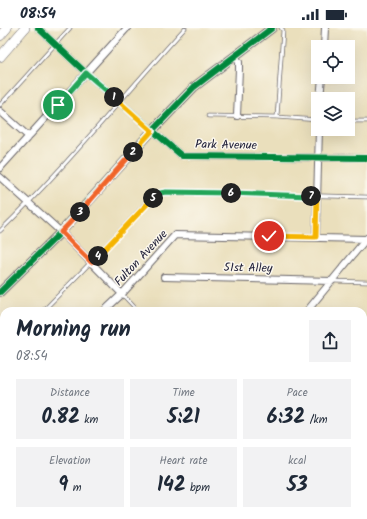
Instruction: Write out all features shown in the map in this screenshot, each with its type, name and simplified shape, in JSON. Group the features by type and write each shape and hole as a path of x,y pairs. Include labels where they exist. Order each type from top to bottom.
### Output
{"main road":[{"path":"0,36 7,28"},
{"path":"0,57 25,28"}],"street":[{"name":"Park Avenue","path":"38,28 86,73 182,156 367,158"},
{"path":"0,168 127,28"},
{"path":"0,292 61,232 152,131 194,87 272,28"},
{"path":"324,40 325,28"},
{"path":"235,56 239,62 237,116"},
{"path":"0,111 29,137"},
{"path":"316,237 319,136"},
{"path":"0,177 61,232 122,294"},
{"name":"Fulton Avenue","path":"108,307 122,294 175,235 367,238"},
{"path":"310,307 367,238"},
{"name":"51st Alley","path":"164,277 332,281"}],"lane":[{"path":"0,105 70,28"},
{"path":"0,231 28,203 185,28"},
{"path":"277,117 283,30 281,28"},
{"path":"208,116 277,117 311,119"},
{"path":"355,121 367,121"},
{"path":"47,307 151,198 160,193 367,197"},
{"path":"332,281 367,282"},
{"path":"122,294 134,307"}],"cycle path":[{"path":"38,28 86,73 182,156 367,158"},
{"path":"0,292 61,232 152,131 194,87 272,28"}],"route":[{"path":"58,105 86,73 152,131 61,232 91,262 151,198 160,193 317,196 316,237 269,236"}]}
